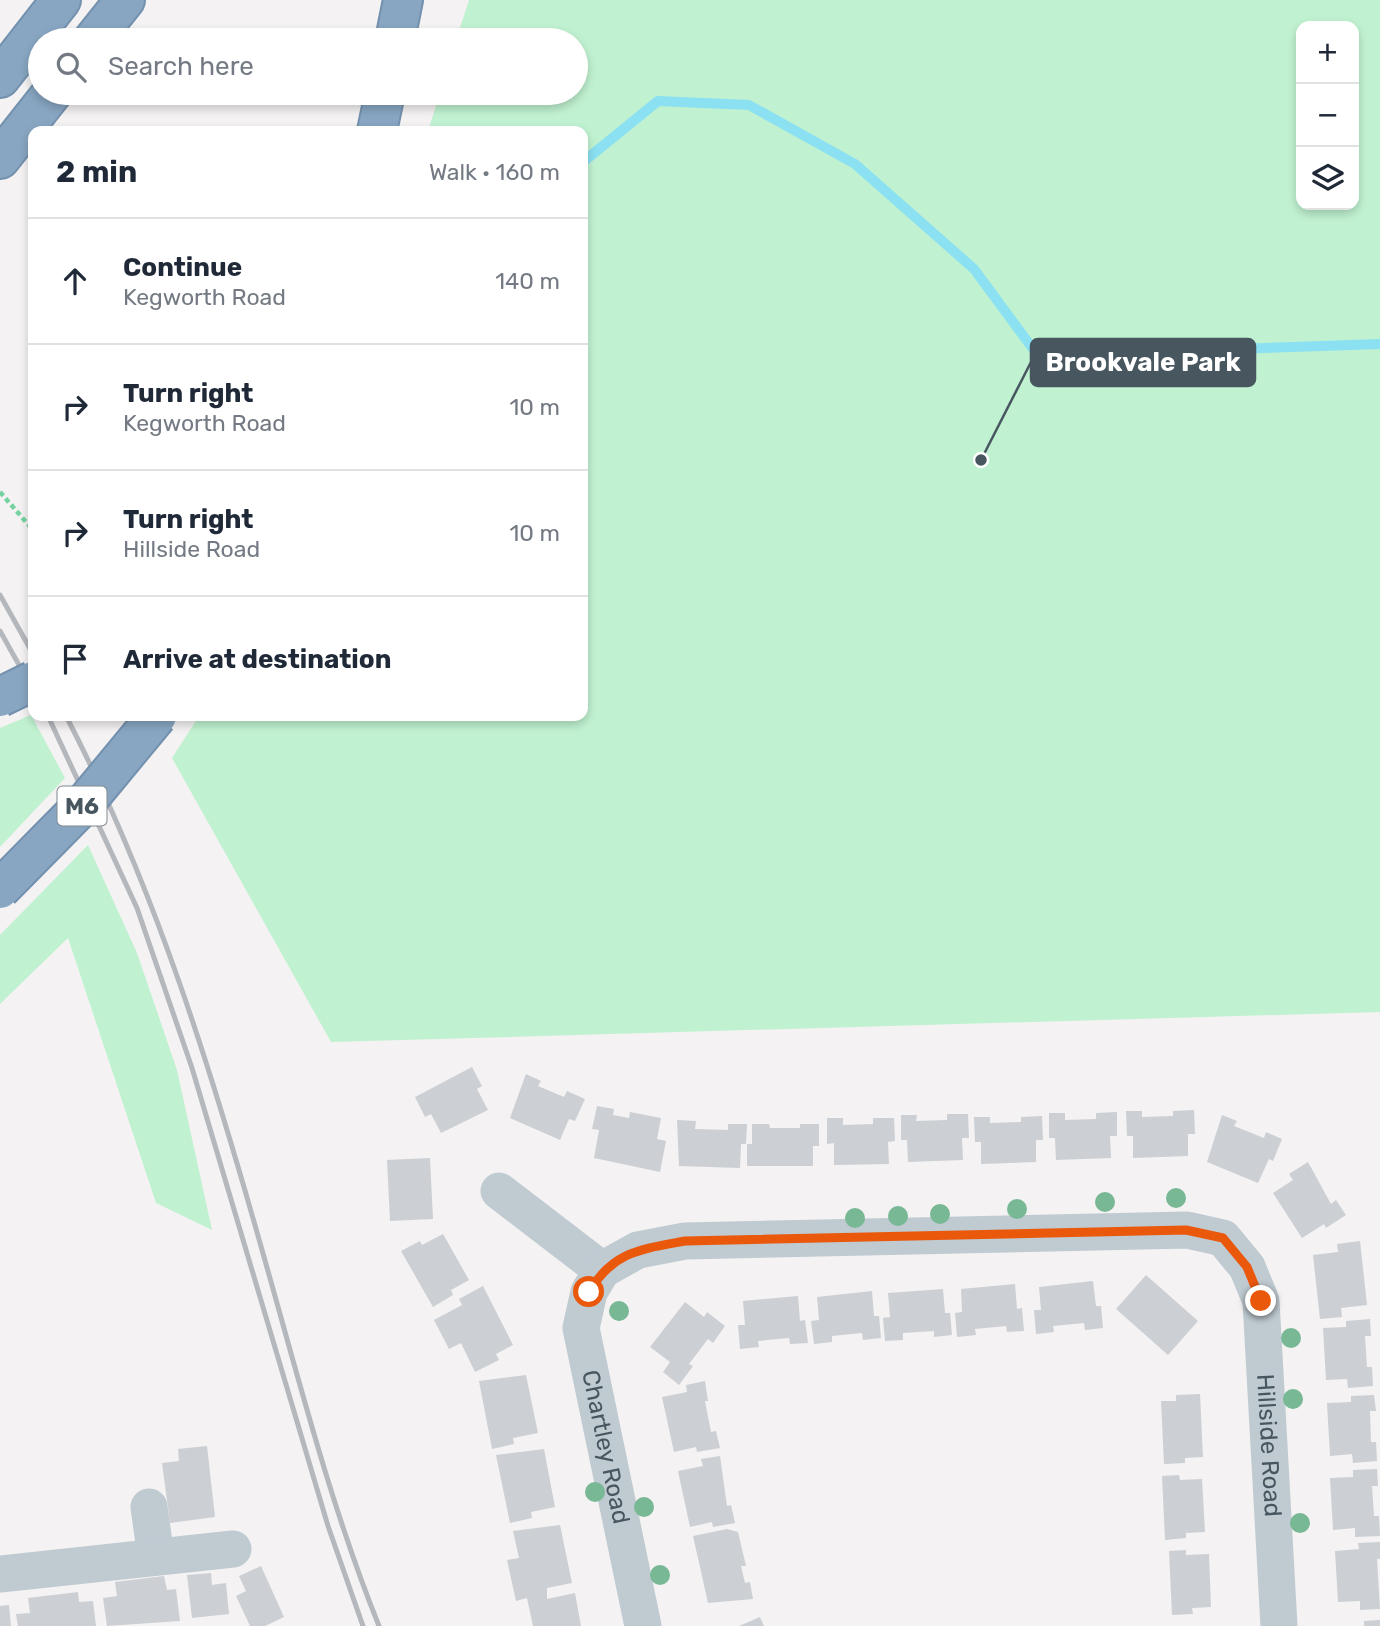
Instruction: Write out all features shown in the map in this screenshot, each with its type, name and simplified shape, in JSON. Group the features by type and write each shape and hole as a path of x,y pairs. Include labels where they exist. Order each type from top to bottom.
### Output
{"highway":[{"path":"39,28 61,0"},
{"path":"103,28 125,0"},
{"path":"397,28 403,0"},
{"path":"0,78 28,42"},
{"path":"0,159 43,105"},
{"path":"378,126 382,105"},
{"path":"0,697 28,683"},
{"name":"M6","path":"0,889 85,803 153,721"}],"street":[{"path":"499,1191 602,1270"},
{"name":"Hillside Road","path":"602,1270 638,1250 685,1241 1186,1230 1223,1238 1247,1267 1261,1301 1279,1626"},
{"name":"Chartley Road","path":"602,1270 589,1292 581,1328 643,1626"},
{"path":"149,1507 156,1557"},
{"path":"0,1574 233,1549"}],"path":[{"path":"0,492 28,524"}],"green space":[{"path":"469,0 1380,0 1380,1012 331,1042 172,758 196,721 588,721 588,126 430,126 436,105 588,105 588,28 460,28"},
{"path":"28,716 28,721 34,721 65,778 0,847 0,728"},
{"path":"88,845 137,953 177,1070 212,1230 156,1203 68,938 0,1004 0,935"}],"building":[{"path":"472,1067 482,1086 477,1089 488,1110 441,1133 431,1114 425,1117 415,1097"},
{"path":"526,1074 541,1081 538,1086 564,1097 567,1091 585,1099 575,1121 569,1119 560,1140 510,1118"},
{"path":"597,1106 614,1109 613,1115 629,1118 630,1112 661,1118 657,1139 666,1141 660,1172 594,1158 599,1130 592,1129"},
{"path":"1194,1110 1195,1134 1188,1134 1188,1156 1133,1158 1133,1136 1127,1136 1126,1111 1142,1111 1142,1117 1173,1116 1173,1111"},
{"path":"1117,1112 1117,1136 1110,1136 1111,1158 1056,1160 1055,1138 1049,1138 1049,1113 1065,1113 1065,1120 1096,1119 1096,1113"},
{"path":"947,1114 968,1114 969,1138 962,1138 963,1160 908,1162 907,1140 901,1140 901,1115 917,1115 916,1121 947,1120"},
{"path":"1222,1115 1237,1121 1234,1126 1264,1138 1266,1132 1282,1139 1273,1161 1269,1159 1258,1183 1207,1162"},
{"path":"1042,1116 1043,1140 1036,1140 1036,1162 981,1164 981,1142 975,1142 974,1117 990,1117 990,1123 1021,1122 1021,1117"},
{"path":"827,1118 843,1118 843,1125 873,1124 873,1118 894,1118 895,1141 888,1142 889,1164 834,1165 834,1143 827,1144"},
{"path":"677,1120 696,1121 695,1129 728,1130 728,1124 747,1124 746,1144 741,1144 740,1168 679,1166"},
{"path":"752,1124 769,1124 770,1128 800,1128 800,1124 819,1124 819,1146 813,1146 813,1166 747,1166 747,1144 752,1144"},
{"path":"430,1158 433,1219 390,1221 387,1160"},
{"path":"1308,1162 1331,1204 1336,1200 1346,1215 1326,1228 1324,1224 1302,1238 1273,1193 1293,1180 1289,1174"},
{"path":"443,1234 469,1280 451,1290 453,1295 433,1307 401,1251 420,1241 422,1245"},
{"path":"1360,1241 1367,1305 1341,1308 1342,1317 1320,1319 1313,1255 1338,1252 1337,1244"},
{"path":"1146,1275 1198,1321 1168,1355 1116,1309"},
{"path":"1093,1281 1096,1306 1101,1306 1103,1328 1085,1330 1084,1323 1053,1326 1054,1332 1036,1334 1034,1310 1041,1310 1039,1287"},
{"path":"1015,1284 1017,1309 1022,1308 1024,1331 1007,1332 1006,1326 975,1329 976,1335 957,1337 955,1313 962,1312 961,1289"},
{"path":"483,1286 513,1345 496,1354 499,1360 475,1372 461,1343 449,1349 434,1320 462,1305 459,1299"},
{"path":"943,1289 945,1313 950,1313 952,1335 934,1337 934,1331 903,1333 903,1340 885,1341 883,1318 890,1317 888,1293"},
{"path":"872,1291 874,1316 879,1316 881,1338 863,1340 862,1333 832,1336 832,1342 814,1344 811,1321 819,1320 817,1297"},
{"path":"798,1296 800,1321 805,1320 808,1343 790,1344 789,1338 758,1341 759,1347 740,1349 738,1325 745,1325 743,1301"},
{"path":"685,1302 704,1317 707,1312 725,1326 713,1343 708,1339 689,1364 693,1366 679,1385 663,1372 670,1362 650,1347"},
{"path":"1370,1319 1371,1336 1365,1336 1367,1367 1372,1367 1373,1386 1348,1388 1347,1379 1326,1380 1323,1328 1346,1327 1346,1321"},
{"path":"526,1375 538,1433 513,1438 514,1444 492,1449 479,1381"},
{"path":"705,1381 708,1401 705,1401 711,1432 716,1431 720,1448 697,1452 696,1447 674,1452 662,1397 687,1392 686,1385"},
{"path":"1200,1394 1203,1457 1185,1458 1185,1463 1164,1464 1161,1401 1176,1401 1176,1395"},
{"path":"1374,1395 1376,1411 1370,1411 1371,1442 1376,1442 1377,1461 1353,1463 1352,1454 1330,1456 1327,1403 1351,1402 1351,1396"},
{"path":"207,1446 215,1517 170,1523 162,1463 179,1461 178,1449"},
{"path":"544,1449 555,1507 531,1512 532,1518 510,1523 496,1455"},
{"path":"720,1456 727,1506 731,1505 735,1523 713,1527 712,1522 690,1527 678,1471 703,1466 701,1459"},
{"path":"1377,1469 1378,1486 1372,1486 1374,1516 1379,1516 1380,1536 1355,1537 1355,1528 1333,1530 1330,1478 1353,1477 1353,1470"},
{"path":"1179,1475 1180,1480 1202,1479 1205,1532 1186,1533 1186,1538 1165,1540 1162,1476"},
{"path":"560,1525 572,1583 547,1588 547,1599 575,1593 581,1626 533,1626 527,1598 516,1601 507,1560 519,1558 513,1531"},
{"path":"727,1529 738,1532 746,1566 741,1566 745,1583 750,1582 753,1599 708,1603 693,1536"},
{"path":"1380,1542 1380,1559 1377,1559 1380,1609 1360,1610 1360,1601 1338,1602 1335,1551 1359,1549 1358,1543"},
{"path":"1186,1550 1186,1555 1209,1554 1211,1607 1192,1608 1193,1614 1172,1615 1169,1551"},
{"path":"261,1566 284,1617 265,1626 250,1626 236,1596 246,1591 239,1576"},
{"path":"211,1573 212,1585 226,1583 229,1614 192,1618 187,1575"},
{"path":"164,1576 167,1590 176,1589 180,1621 107,1626 103,1598 117,1596 115,1582"},
{"path":"78,1592 79,1602 93,1601 96,1626 18,1626 16,1614 30,1613 28,1598"},
{"path":"9,1605 11,1626 0,1626 0,1606"},
{"path":"760,1617 764,1626 739,1626"},
{"path":"1380,1620 1380,1626 1364,1626 1364,1621"}],"waterway":[{"path":"588,158 658,101 749,105 855,164 974,269 1036,353 1380,344"}],"railway":[{"path":"0,595 28,645"},
{"path":"0,631 28,681"},
{"path":"50,721 137,908 192,1068 328,1526 363,1626"},
{"path":"68,721 127,847 179,981 224,1118 331,1489 379,1626"}],"place":[{"name":"Brookvale Park","path":"981,460"}],"route":[{"path":"589,1292 602,1270 638,1250 685,1241 1186,1230 1223,1238 1247,1267 1261,1301"}]}
